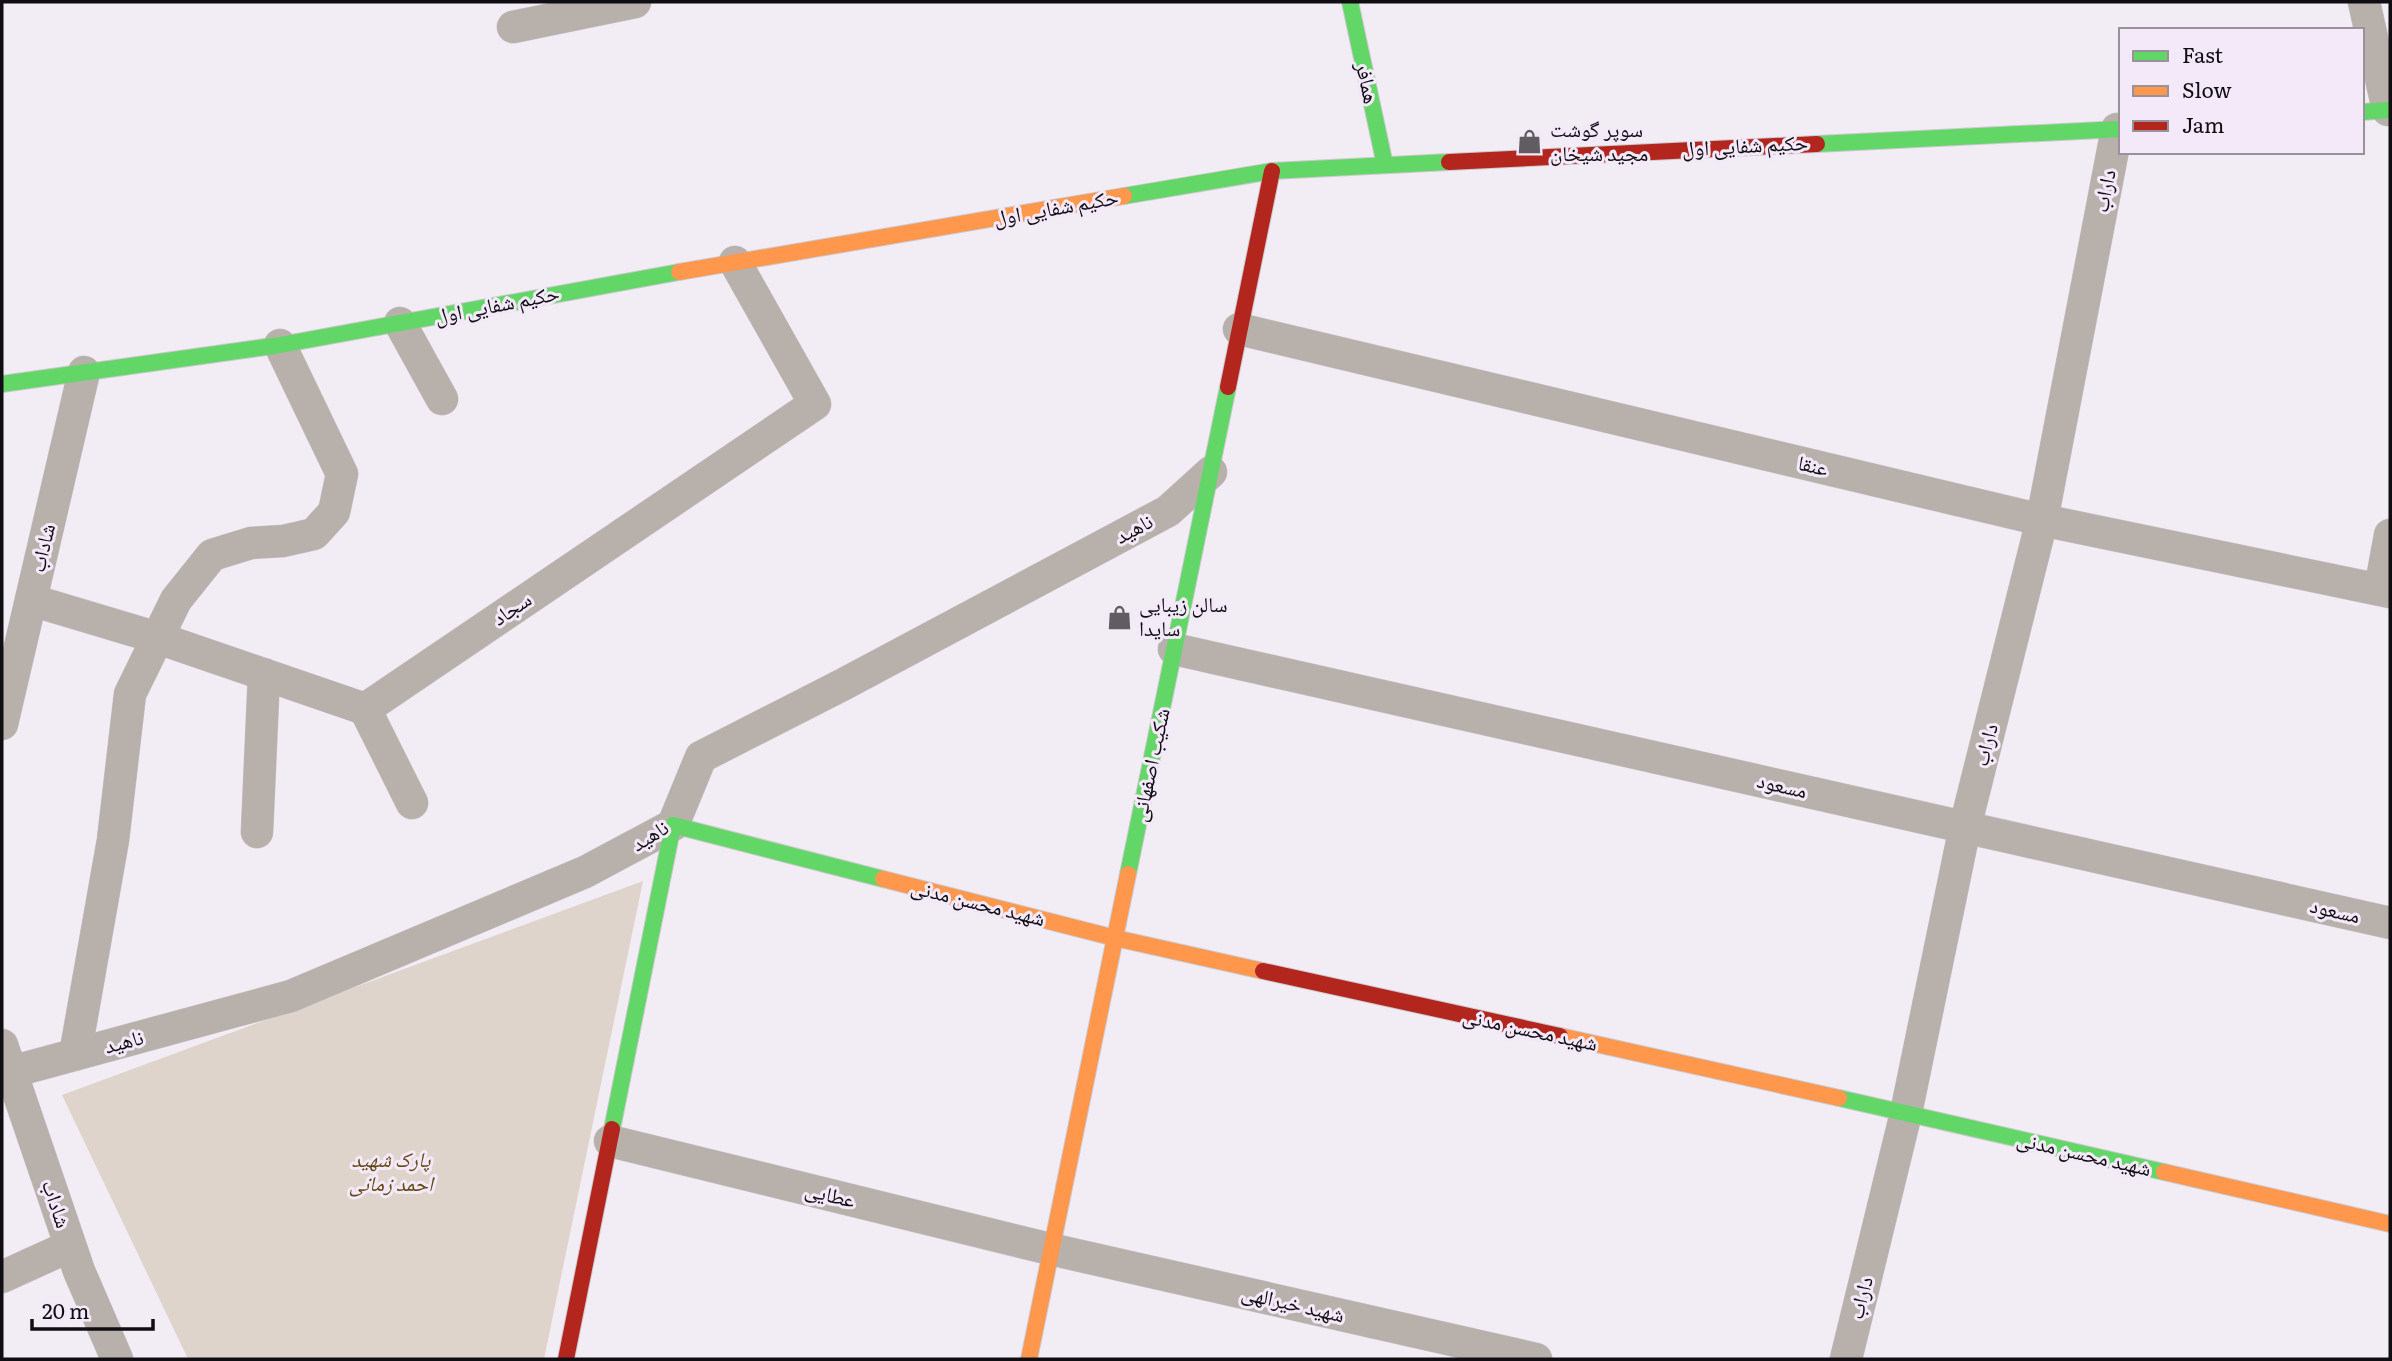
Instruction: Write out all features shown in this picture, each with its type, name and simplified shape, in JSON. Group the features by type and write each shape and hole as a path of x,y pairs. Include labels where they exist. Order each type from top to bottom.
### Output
{"street":[{"path":"513,27 635,2"},
{"name":"همافر","path":"1350,2 1385,165"},
{"path":"2364,2 2380,111"},
{"name":"حکیم شفایی اول","path":"2,384 281,345 735,262 1272,171 2119,129"},
{"name":"داراب","path":"1846,1359 1906,1113 1965,827 2042,520 2119,129"},
{"name":"شکیب اصفهانی","path":"1029,1359 1272,171"},
{"name":"سجاد","path":"365,709 815,404 735,262"},
{"path":"400,323 442,399"},
{"name":"عنقا","path":"1239,329 2042,520 2385,591"},
{"path":"75,1055 113,840 130,694 176,600 212,555 251,543 283,541 314,534 334,512 342,474 281,345"},
{"name":"شاداب","path":"2,724 84,372"},
{"name":"ناهید","path":"6,1059 75,1055 291,996 585,873 673,825 701,757 1168,511 1211,472"},
{"path":"2385,591 2390,535"},
{"path":"31,600 158,638 365,709 412,803"},
{"name":"مسعود","path":"1174,649 2390,923"},
{"path":"257,832 264,674"},
{"path":"566,1359 673,825"},
{"name":"شهید محسن مدنی","path":"673,825 1115,938 1906,1113 2390,1224"},
{"name":"شاداب","path":"6,1059 79,1271 117,1359"},
{"name":"عطایی","path":"610,1141 1050,1249"},
{"path":"2,1277 70,1246"},
{"name":"شهید خیرالهی","path":"1050,1249 1536,1359"}],"green space":[{"name":"پارک شهید احمد زمانی","path":"643,881 544,1359 188,1359 62,1095"}],"traffic: fast":[{"path":"1350,2 1385,165"},
{"path":"2364,112 2390,110"},
{"path":"1817,144 2119,129"},
{"path":"1124,196 1272,171 1449,162"},
{"path":"2,384 280,345 679,272"},
{"path":"1128,874 1228,387"},
{"path":"612,1129 673,825 883,879"},
{"path":"1839,1098 2164,1172"}],"traffic: slow":[{"path":"679,272 1124,196"},
{"path":"1029,1359 1128,874"},
{"path":"883,879 1115,938 1263,971"},
{"path":"1560,1036 1839,1098"},
{"path":"2164,1172 2390,1224"}],"traffic: jam":[{"path":"1449,162 1817,144"},
{"path":"1228,387 1272,171"},
{"path":"1263,971 1560,1036"},
{"path":"566,1359 612,1129"}],"place":[{"name":"سوپر گوشت مجید شیخان","path":"1530,142"},
{"name":"سالن زیبایی سایدا","path":"1119,617"}]}
